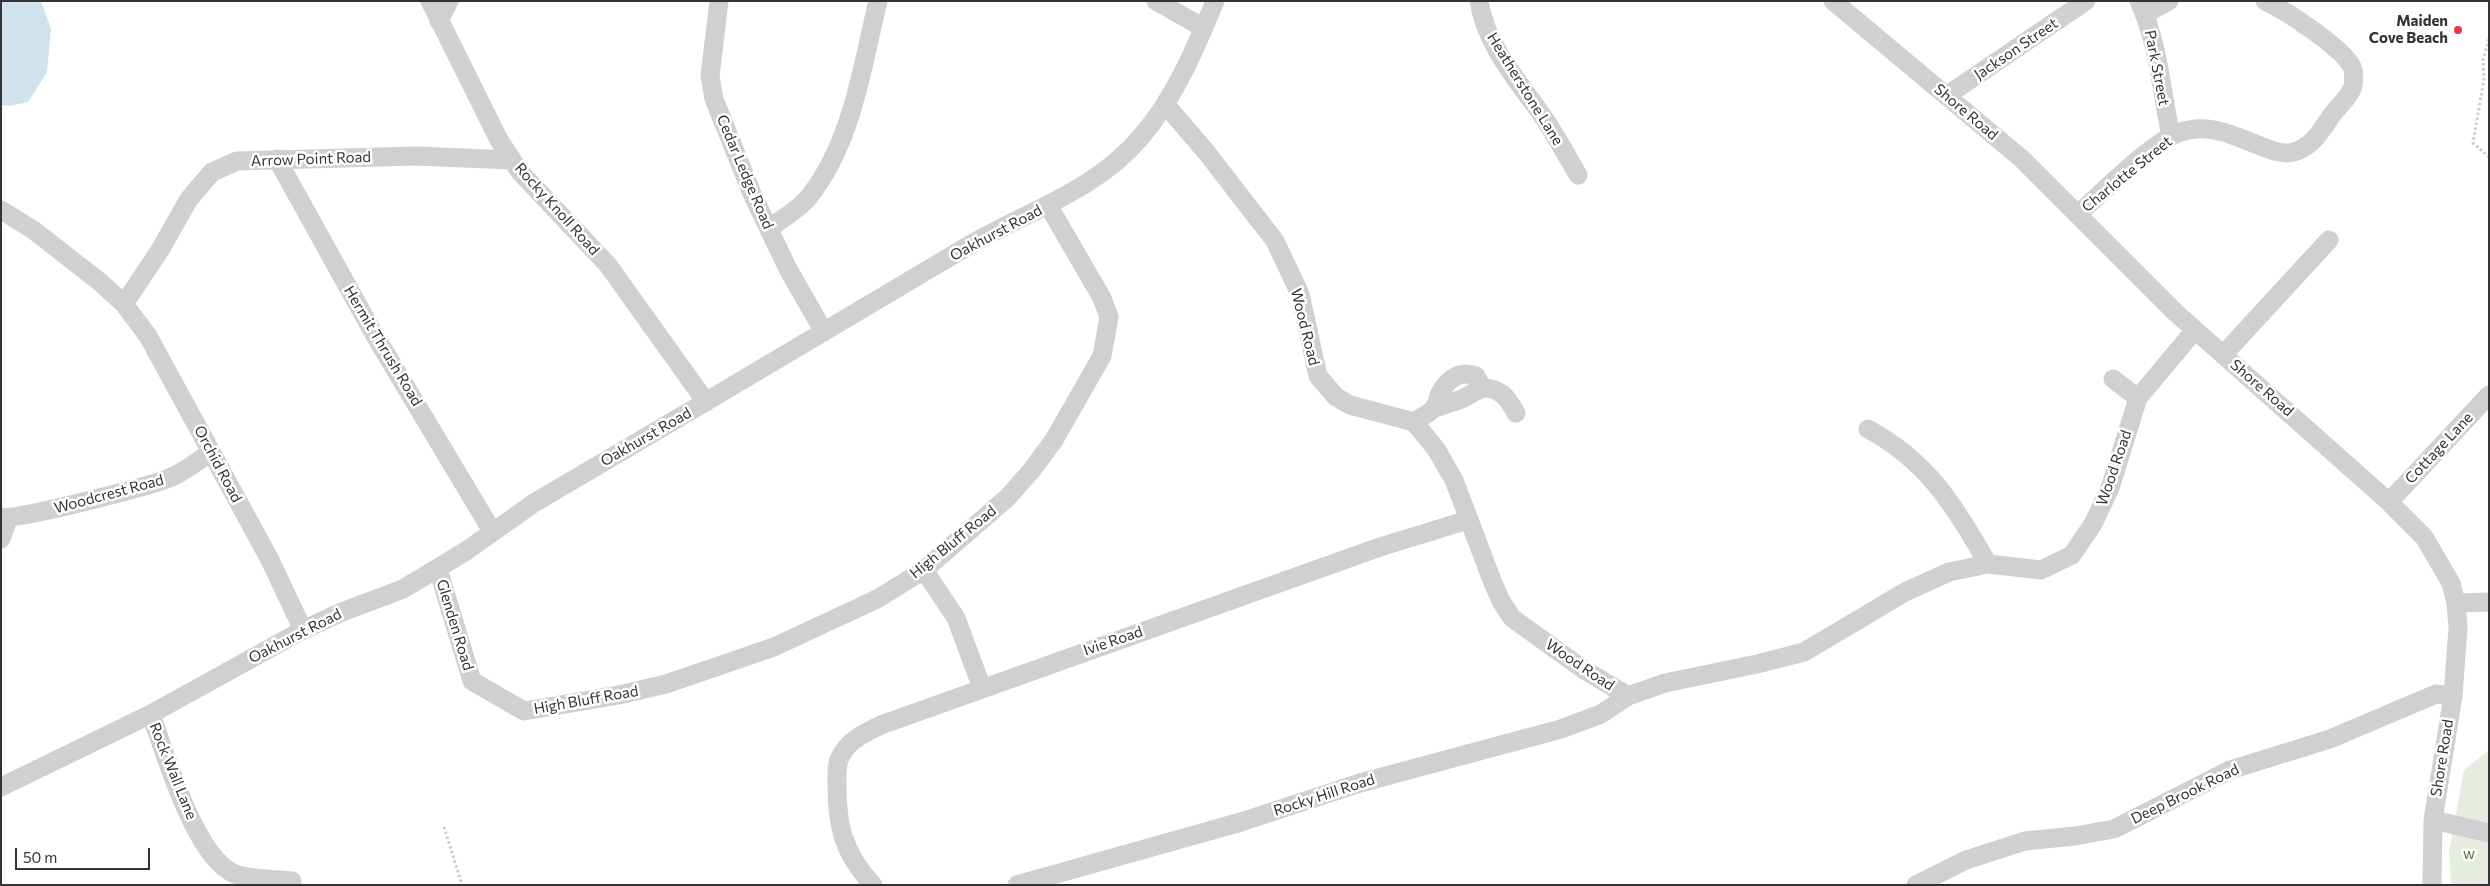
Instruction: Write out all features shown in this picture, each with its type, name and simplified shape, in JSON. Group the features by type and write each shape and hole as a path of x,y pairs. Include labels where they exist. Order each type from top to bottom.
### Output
{"street":[{"name":"Rocky Knoll Road","path":"430,1 499,140 520,172 608,265 706,402"},
{"path":"439,21 449,1"},
{"name":"Cedar Ledge Road","path":"719,1 710,76 714,99 769,229 824,332"},
{"path":"769,229 807,200 837,149 851,111 878,1"},
{"path":"1156,1 1204,28"},
{"name":"Oakhurst Road","path":"1,787 151,714 303,630 342,612 403,589 438,569 492,530 534,503 986,236 1073,191 1120,158 1140,139 1165,104 1186,68 1215,1"},
{"name":"Heatherstone Lane","path":"1479,1 1482,18 1492,42 1551,129 1578,175"},
{"name":"Shore Road","path":"1833,1 2022,159 2195,330 2389,502 2424,537 2451,583 2456,603 2457,651 2453,696 2433,820 2432,885"},
{"name":"Jackson Street","path":"1946,96 2086,1"},
{"path":"2142,7 2169,1"},
{"name":"Charlotte Street","path":"2078,214 2171,136 2184,131 2218,130 2234,134 2278,152 2293,153 2308,146 2353,86 2352,68 2342,54 2288,12 2265,1"},
{"name":"Park Street","path":"2142,7 2152,32 2162,73 2162,94 2171,136"},
{"name":"Wood Road","path":"1165,104 1207,153 1275,241 1300,294 1318,376 1336,397 1350,405 1414,422 1436,449 1454,480 1501,601 1512,618 1583,669 1628,696 1664,683 1758,664 1804,652 1934,577 1988,564 2041,570 2072,555 2093,524 2110,488 2138,398 2195,330"},
{"name":"Arrow Point Road","path":"124,304 160,250 189,200 212,172 237,161 416,156 512,160"},
{"name":"Hermit Thrush Road","path":"277,159 374,334 492,530"},
{"name":"High Bluff Road","path":"524,711 619,695 697,675 774,646 877,599 924,570 1007,498 1031,471 1054,440 1102,356 1109,317 1102,298 1048,205"},
{"path":"1,210 32,228 100,282 124,304"},
{"path":"2223,355 2329,240"},
{"name":"Orchid Road","path":"124,304 153,344 270,560 303,630"},
{"path":"1414,422 1435,408 1441,392 1449,381 1459,374 1467,373 1476,376 1482,388 1498,389 1508,399 1516,413"},
{"path":"2113,379 2138,398"},
{"name":"Cottage Lane","path":"2389,502 2489,395"},
{"path":"1868,429 1921,466 1955,509 1988,564"},
{"name":"Woodcrest Road","path":"4,518 167,479 212,452"},
{"path":"1,539 4,518"},
{"name":"Ivie Road","path":"873,885 852,860 841,833 838,818 838,766 841,754 850,744 881,725 982,688 1380,547 1468,520"},
{"name":"Glenden Road","path":"438,569 472,681 524,711"},
{"path":"924,570 956,618 982,688"},
{"path":"2456,603 2489,602"},
{"name":"Deep Brook Road","path":"1916,885 1966,860 2025,841 2075,836 2114,829 2230,770 2330,739 2436,694 2453,696"},
{"name":"Rocky Hill Road","path":"1017,885 1241,822 1360,782 1561,729 1601,714 1628,696"},
{"name":"Rock Wall Lane","path":"151,714 182,801 208,852 233,873 247,877 292,881"},
{"path":"2433,820 2489,833"}],"path":[{"path":"2489,39 2483,60 2484,79 2473,143 2478,150 2489,157"},
{"path":"444,827 462,885"}],"green space":[{"name":"w","path":"2489,750 2489,885 2451,885 2449,853 2464,770"}],"water":[{"path":"1,1 41,1 51,29 47,72 28,102 9,106 1,105"}],"place":[{"name":"Maiden Cove Beach","path":"2458,30"}]}
